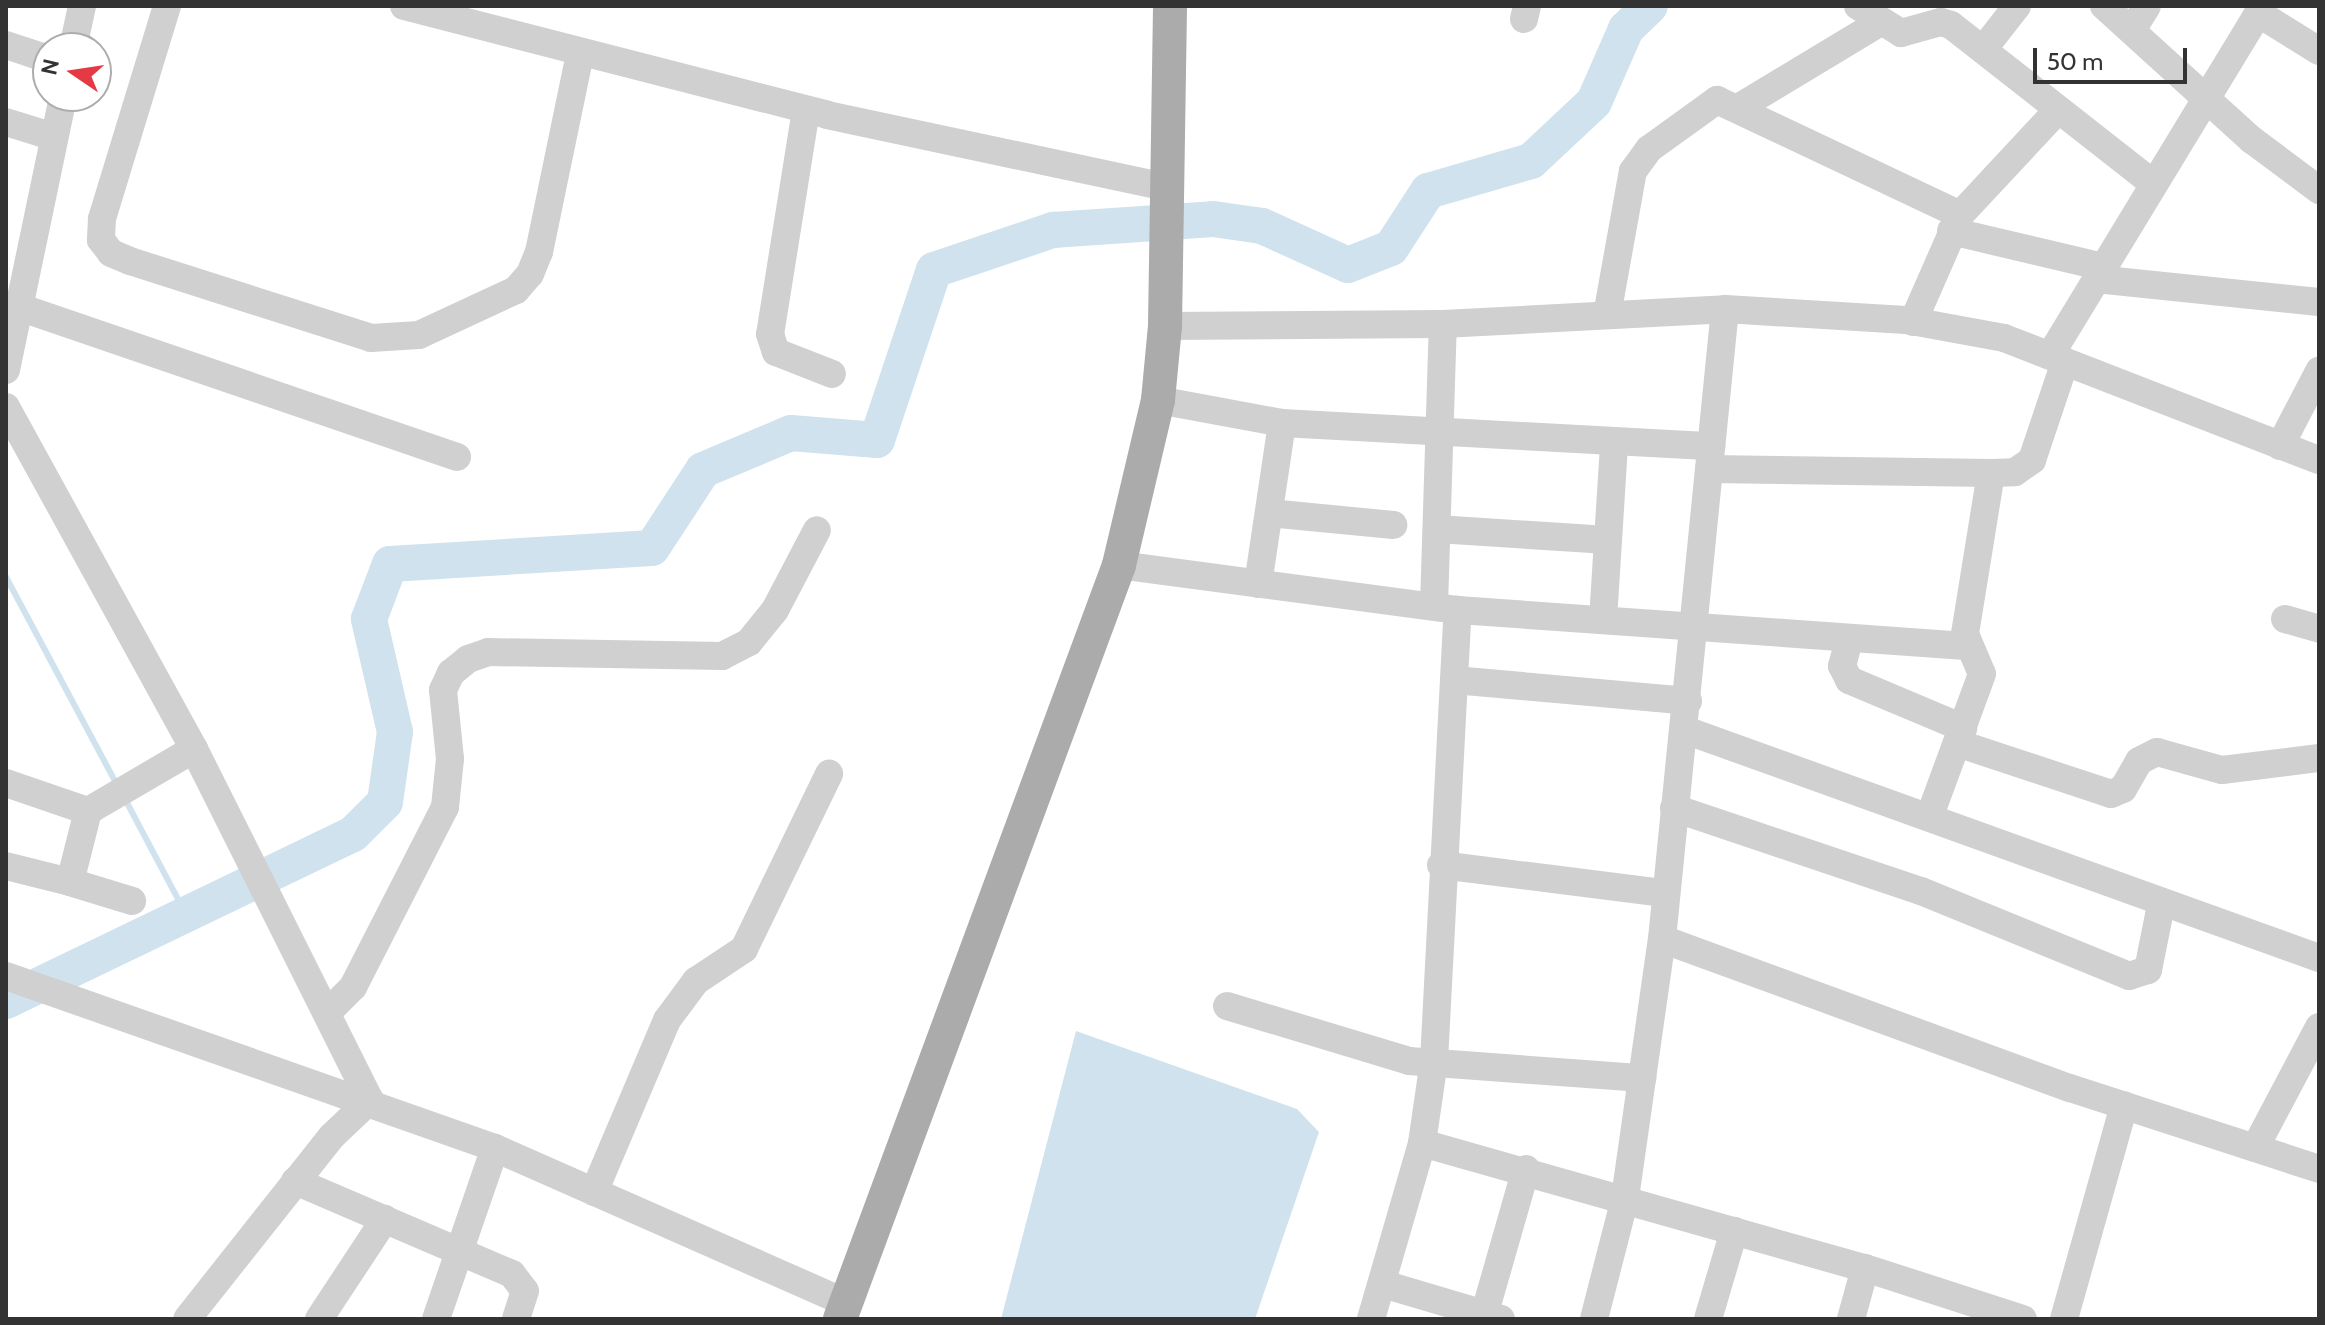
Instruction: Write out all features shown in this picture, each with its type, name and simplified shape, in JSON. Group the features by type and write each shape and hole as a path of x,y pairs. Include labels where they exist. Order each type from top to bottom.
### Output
{"main road":[{"path":"843,1311 1119,565 1158,400 1165,326 1170,6"}],"street":[{"path":"76,32 82,6"},
{"path":"167,6 102,219 101,240 111,253 130,261 371,338 419,335 516,290 530,274 539,252 580,54"},
{"path":"404,6 580,54 1168,198"},
{"path":"1985,47 2017,6"},
{"path":"2104,6 2140,18 2207,95 2252,140 2319,190"},
{"path":"1158,400 1282,423 1441,430 1614,443 1710,458 2015,472 2032,460 2058,358 2100,273 2207,95 2252,11 2319,51"},
{"path":"1738,108 1870,13 1909,34 1941,22 1985,47 2057,111 2154,184"},
{"path":"6,45 32,54"},
{"path":"1607,315 1629,186 1639,159 1717,100 1738,108 1956,223 2100,273 2319,302"},
{"path":"806,110 770,334 776,352 832,374"},
{"path":"1913,322 1956,223 2057,111"},
{"path":"6,370 59,112"},
{"path":"6,122 54,137"},
{"path":"19,307 457,457"},
{"path":"1594,1319 1625,1198 1662,939 1664,893 1685,730 1725,309"},
{"path":"1165,326 1443,324 1725,309 1913,322 2004,338 2319,460"},
{"path":"1371,1319 1422,1143 1434,1061 1441,865 1454,680 1437,529 1443,324"},
{"path":"2280,446 2319,371"},
{"path":"6,407 194,749 370,1100"},
{"path":"1258,584 1282,423"},
{"path":"1603,620 1614,443"},
{"path":"1966,646 1969,597 1991,473"},
{"path":"1269,513 1393,525"},
{"path":"1437,529 1608,540"},
{"path":"327,1013 353,987 445,807 450,759 443,690 451,673 468,659 488,652 722,656 749,642 775,610 817,530"},
{"path":"1119,565 1446,608 1849,640 1966,646 1979,656 1982,674 1930,815"},
{"path":"2285,619 2319,629"},
{"path":"1849,640 1842,666 1849,680 1960,735 2111,794 2123,789 2139,761 2157,752 2222,770 2319,758"},
{"path":"1454,680 1688,701"},
{"path":"1685,730 1930,815 2161,905 2319,958"},
{"path":"70,882 96,807 194,749"},
{"path":"594,1192 667,1020 696,981 744,949 829,774"},
{"path":"6,783 96,807"},
{"path":"1674,808 1921,891 2129,976 2148,970 2161,905"},
{"path":"1441,865 1664,893"},
{"path":"6,866 132,901"},
{"path":"1662,939 2124,1105 2319,1169"},
{"path":"14,979 370,1100 495,1148 843,1311"},
{"path":"1227,1006 1409,1061 1642,1078"},
{"path":"2255,1148 2319,1027"},
{"path":"187,1319 295,1181 370,1100"},
{"path":"2064,1319 2124,1105"},
{"path":"1422,1143 1526,1169 1865,1268 2006,1316"},
{"path":"436,1319 495,1148"},
{"path":"1383,1284 1489,1317 1526,1169"},
{"path":"295,1181 459,1250 522,1281 525,1291 516,1319"},
{"path":"319,1319 385,1219"},
{"path":"1708,1319 1734,1231"},
{"path":"1851,1319 1865,1268"}],"water":[{"path":"1076,1031 1297,1109 1319,1132 1255,1319 1001,1319"}],"waterway":[{"path":"6,1001 353,834 385,802 395,732 369,619 390,564 652,548 703,470 791,433 877,440 934,270 1053,230 1213,219 1262,226 1348,265 1391,248 1428,191 1531,161 1594,102 1626,29 1650,6"},
{"path":"6,577 117,785"},
{"path":"125,799 186,914"}]}
